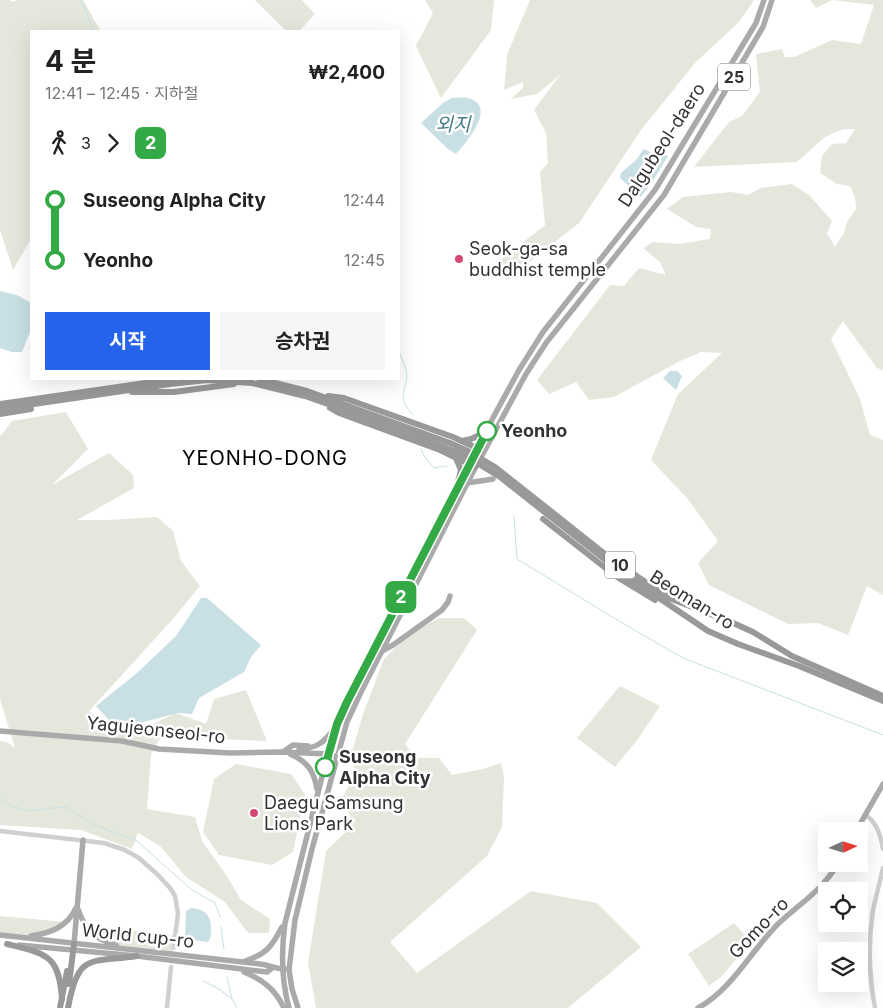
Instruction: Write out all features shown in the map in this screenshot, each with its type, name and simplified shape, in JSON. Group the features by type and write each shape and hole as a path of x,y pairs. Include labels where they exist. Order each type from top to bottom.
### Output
{"highway":[{"path":"122,388 134,380"},
{"name":"10","path":"0,409 166,380"},
{"name":"10","path":"122,388 215,380 252,383 312,396"},
{"name":"10","path":"262,380 450,443 486,461 557,519"},
{"path":"122,388 143,393 174,392 252,383"},
{"path":"0,400 60,391 84,394"},
{"path":"0,414 62,404 84,394"},
{"name":"10","path":"0,404 84,394"},
{"path":"312,396 339,413 456,456 475,467"},
{"path":"312,396 344,398 477,448"},
{"path":"462,441 486,432"},
{"path":"456,456 461,470 458,482"},
{"path":"543,518 617,577 662,603 670,605"},
{"name":"Beoman-ro","path":"557,519 622,573 708,631 883,696"},
{"name":"Beoman-ro","path":"557,519 630,573 669,598 752,632 792,656 883,701"},
{"path":"656,580 687,605"},
{"path":"3,943 41,953 50,960 59,973 62,999"},
{"path":"67,1008 73,947"},
{"path":"67,1008 73,982 84,967 93,961 101,959 137,956"},
{"path":"60,1008 68,966 71,963"}],"main road":[{"name":"Dalgubeol-daero","path":"289,1008 284,991 282,969 282,941 285,923 336,725 367,658 458,482 519,370 543,332 655,190 756,23 764,0"},
{"name":"Dalgubeol-daero","path":"298,1008 289,970 295,920 312,849 347,722 475,467 526,374 546,342 656,205 691,151 763,27 772,0"},
{"path":"467,483 493,479"},
{"path":"382,650 393,645 442,610 450,596"},
{"path":"284,752 316,747 325,741 336,725"},
{"name":"Yagujeonseol-ro","path":"0,731 122,741 159,749 230,753 284,752 328,754 338,757"},
{"path":"284,752 302,760 310,767 316,779 318,794"},
{"path":"861,822 883,784"},
{"path":"73,947 83,840"},
{"name":"Gomo-ro","path":"698,1008 706,1004 726,986 779,924 822,887 832,872"},
{"path":"24,938 48,934 56,930 69,918 77,903"},
{"path":"77,903 83,921 94,936 102,942 132,950"},
{"path":"239,962 258,957 269,949 285,923"},
{"name":"World cup-ro","path":"0,935 73,947 237,969 267,972 272,968"},
{"name":"World cup-ro","path":"3,943 132,950 268,965 272,968 289,970"},
{"path":"253,970 261,967 260,964"},
{"path":"237,969 268,985 274,990 284,1008"}],"street":[{"path":"865,814 870,817 876,826 883,850"},
{"path":"0,831 83,840 109,844 125,850 145,863 170,888 175,896 177,906 174,943"},
{"path":"875,1008 870,969 870,948 873,910 883,868"},
{"path":"167,1008 171,967"}],"shaded area":[{"path":"0,0 11,0 12,2 17,0 83,0 100,30 30,30 30,241 13,270 0,230"},
{"path":"255,0 302,0 315,14 300,30 285,30"},
{"path":"425,0 494,0 491,30 441,98 416,46 433,13"},
{"path":"530,0 754,0 739,22 695,63 641,130 579,223 507,280 489,269 545,225 540,172 548,163 546,133 534,110 560,75 537,94 511,99 523,88 523,82 504,90 507,55"},
{"path":"810,0 832,0 816,8"},
{"path":"832,0 883,0 883,370 877,368 843,321 831,339 860,399 870,435 883,440 883,595 867,586 848,635 818,623 788,624 709,585 698,563 718,541 688,499 651,460 678,394 722,353 701,352 678,362 614,397 589,400 576,382 549,394 537,380 610,285 624,286 639,268 666,275 660,262 643,248 653,242 679,244 710,239 711,229 696,227 667,209 683,197 731,192 748,195 761,188 792,184 809,195 832,221 827,233 835,247 844,233 847,222 856,209 855,197 850,186 837,184 820,173 822,156 832,144 846,143 855,129 843,129 825,137 797,162 694,167 729,122 742,116 760,92 756,54 782,49 785,57 794,57 832,40 861,44 874,5"},
{"path":"66,412 88,449 52,485 109,453 133,475 134,488 77,520 157,517 173,531 181,561 200,586 172,620 89,711 117,734 143,729 176,713 206,724 214,699 246,690 267,741 161,737 151,754 147,809 195,817 202,841 227,876 241,900 270,919 269,933 248,933 225,902 186,877 160,846 138,833 132,849 81,830 0,825 0,741 7,742 15,748 0,699 0,437 12,421"},
{"path":"439,618 464,618 477,630 405,744 416,758 439,758 452,775 483,769 501,763 504,777 502,827 487,856 390,942 417,973 531,891 597,903 641,947 568,1008 316,1008 308,963 326,851 353,825 343,796 355,774 351,755 363,714 384,659 409,634"},
{"path":"620,686 660,706 638,739 615,767 577,738"},
{"name":"Daegu Samsung Lions Park","path":"236,764 291,774 305,794 293,852 272,865 219,855 203,832 214,779"},
{"path":"0,916 65,922 56,930 24,938 0,935"},
{"path":"734,923 751,942 721,977 709,986 688,954"},
{"path":"85,925 175,936 173,954 132,950 102,941"}],"water":[{"name":"외지","path":"452,98 468,98 477,102 480,108 480,116 473,133 456,154 448,149 421,123 443,103"},
{"path":"644,149 652,153 668,156 641,197 620,178 621,173 636,160"},
{"path":"0,291 17,295 30,302 30,332 22,352 12,352 0,348"},
{"path":"670,371 677,371 682,376 676,390 663,378"},
{"path":"201,598 207,598 261,645 251,657 244,672 199,698 192,714 178,713 117,729 96,706 137,673 176,636"},
{"path":"191,908 204,912 209,917 211,933 208,942 185,939 186,911"}],"waterway":[{"path":"81,0 94,30"},
{"path":"400,354 407,377 403,397 404,402 413,415"},
{"path":"421,449 434,468 447,466"},
{"path":"514,516 517,559 619,621 683,658 883,735"},
{"path":"0,799 12,806 29,811 60,807 68,808 92,824 137,841 192,890 215,903 220,917"},
{"path":"221,927 224,949"},
{"path":"227,977 232,999 237,1008"},
{"path":"203,981 219,989 232,999"}],"tunnel":[{"path":"172,956 174,943"}],"metro line":[{"name":"2","path":"325,767 337,724 347,702 487,431"}],"place":[{"name":"Seok-ga-sa buddhist temple","path":"459,259"},
{"name":"Yeonho","path":"487,431"},
{"name":"Suseong Alpha City","path":"325,767"},
{"name":"Daegu Samsung Lions Park","path":"254,813"}],"district":[{"name":"YEONHO-DONG","path":"265,458"}]}
